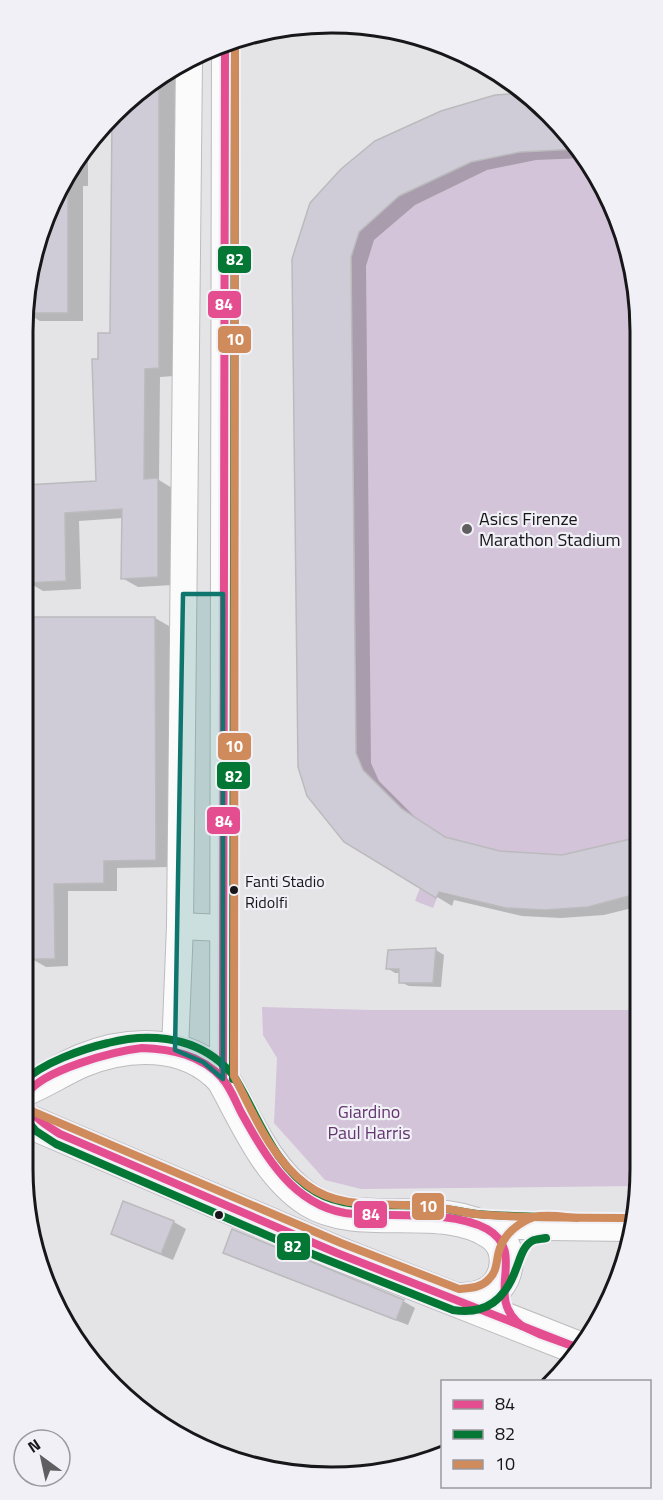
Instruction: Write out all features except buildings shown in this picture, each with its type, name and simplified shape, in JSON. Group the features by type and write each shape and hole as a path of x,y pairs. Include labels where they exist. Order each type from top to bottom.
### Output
{"street":[{"path":"223,1079 225,53"},
{"path":"175,1050 180,926 189,69"},
{"path":"183,594 224,594"},
{"path":"180,926 222,928"},
{"path":"33,1081 99,1055 138,1047 175,1050 214,1069 223,1079 268,1157 298,1192 333,1211 420,1216 472,1224 624,1228"},
{"path":"33,1113 43,1124 60,1134"},
{"path":"33,1123 326,1248 571,1345"},
{"path":"457,1300 473,1299 485,1295 497,1287 506,1268 503,1247 498,1238 493,1233 472,1224"},
{"path":"519,1324 503,1301 506,1268 510,1251 520,1237 539,1227"}],"highlighted area":[{"path":"183,594 223,594 223,1079 203,1062 175,1050"}],"green space":[{"name":"Asics Firenze Marathon Stadium","path":"515,97 543,120 568,150 590,182 607,217 624,273 630,332 630,896 588,907 545,910 506,908 439,893 433,908 415,901 420,888 344,842 307,796 292,259 310,203 341,169"},
{"name":"Giardino Paul Harris","path":"262,1007 371,1010 630,1010 629,1186 361,1189 325,1180 274,1123 277,1058 263,1035"}],"transit line":[{"name":"82","path":"233,1079 235,49"},
{"name":"10","path":"235,49 234,1076 264,1135 284,1163 307,1185 334,1199 364,1204 432,1207 495,1216 625,1218"},
{"name":"84","path":"223,1079 225,53"},
{"name":"82","path":"33,1074 75,1053 122,1040 152,1038 181,1042 208,1053 231,1073 277,1154 288,1169 316,1192 342,1202 356,1204 427,1206 477,1214 544,1217"},
{"name":"84","path":"33,1113 60,1134 337,1253 522,1326 511,1314 506,1302 505,1250 499,1239 487,1229 472,1223 437,1216 345,1213 310,1200 296,1189 271,1162 228,1086 214,1070 185,1055 142,1048"},
{"name":"84","path":"33,1087 48,1077 80,1063 142,1048"},
{"name":"10","path":"33,1112 341,1243 459,1289 479,1286 492,1276 502,1243 509,1233 523,1222 544,1216 577,1218"},
{"name":"82","path":"33,1128 56,1144 287,1244 453,1310 476,1310 493,1303 512,1280 526,1246 534,1240 546,1238"},
{"name":"84","path":"522,1326 571,1345"},
{"name":"84","path":"522,1326 571,1346"}],"place":[{"name":"Asics Firenze Marathon Stadium","path":"467,529"},
{"name":"Fanti Stadio Ridolfi","path":"234,890"}]}
